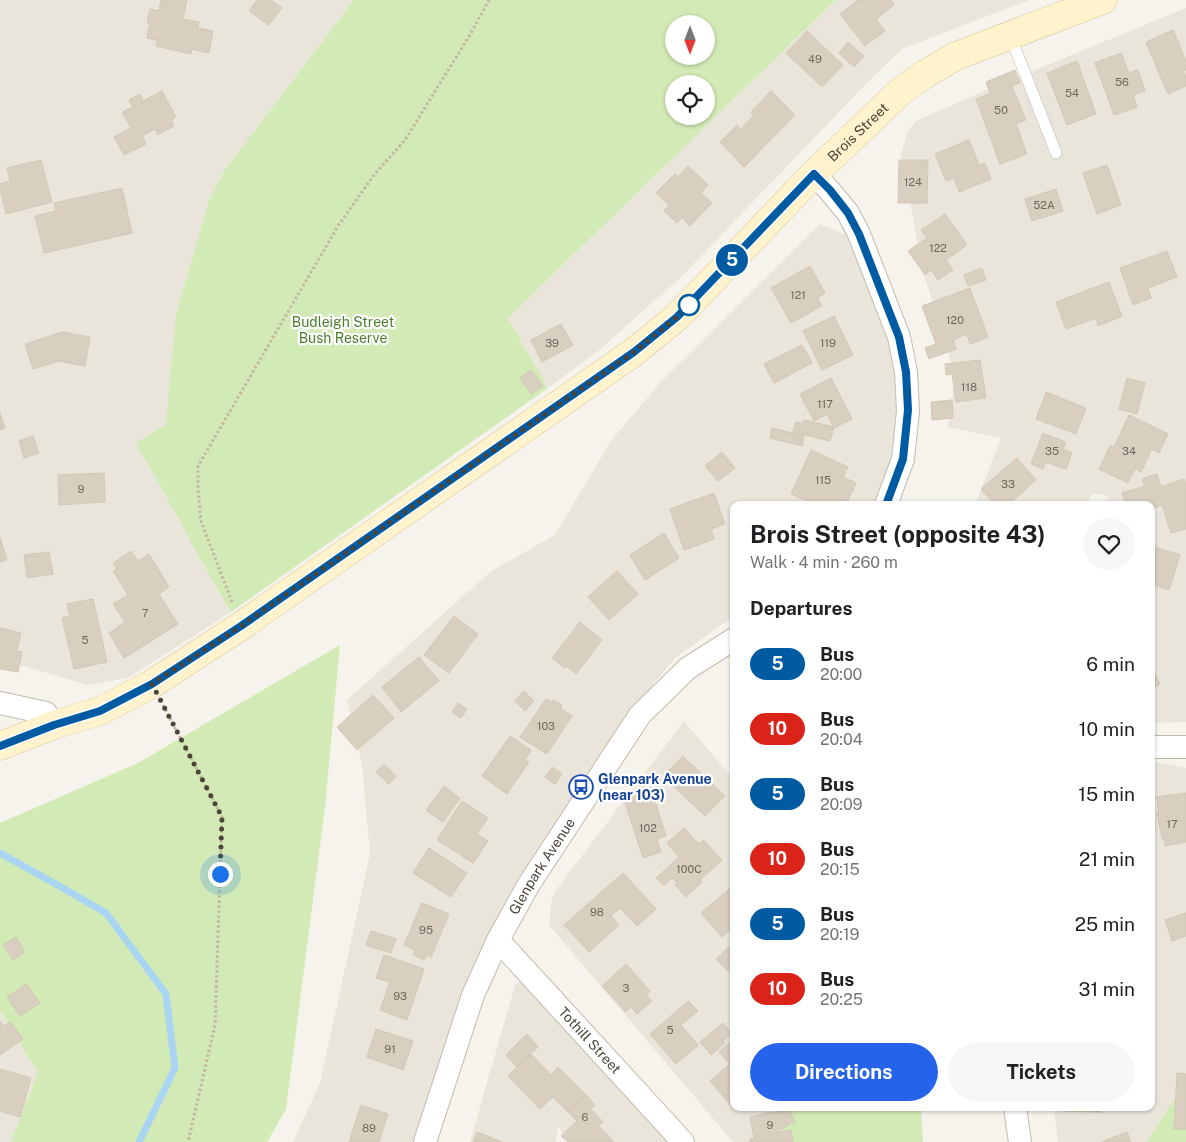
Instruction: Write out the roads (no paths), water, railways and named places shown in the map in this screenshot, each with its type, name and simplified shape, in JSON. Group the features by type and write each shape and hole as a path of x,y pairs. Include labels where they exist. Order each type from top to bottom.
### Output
{"main road":[{"name":"Brois Street","path":"0,746 54,725 100,711 152,684 241,626 634,352 677,317 814,174 901,91 924,74 956,56 1104,0"}],"street":[{"path":"814,174 830,190 848,213 859,234 899,337 906,372 908,410 903,459 887,501"},
{"name":"Glenpark Avenue","path":"425,1142 473,995 498,940 529,884 640,715 688,668 730,642"},
{"path":"0,703 46,714 54,725"},
{"path":"1155,747 1186,747"},
{"name":"Tothill Street","path":"498,940 683,1142"},
{"path":"1016,1111 1020,1142"}],"lane":[{"path":"1010,35 1056,153"}],"waterway":[{"path":"0,853 106,913 166,994 175,1068 139,1142"}],"place":[{"name":"Glenpark Avenue (near 103)","path":"581,787"}],"park label":[{"name":"Budleigh Street Bush Reserve","path":"343,330"}]}
